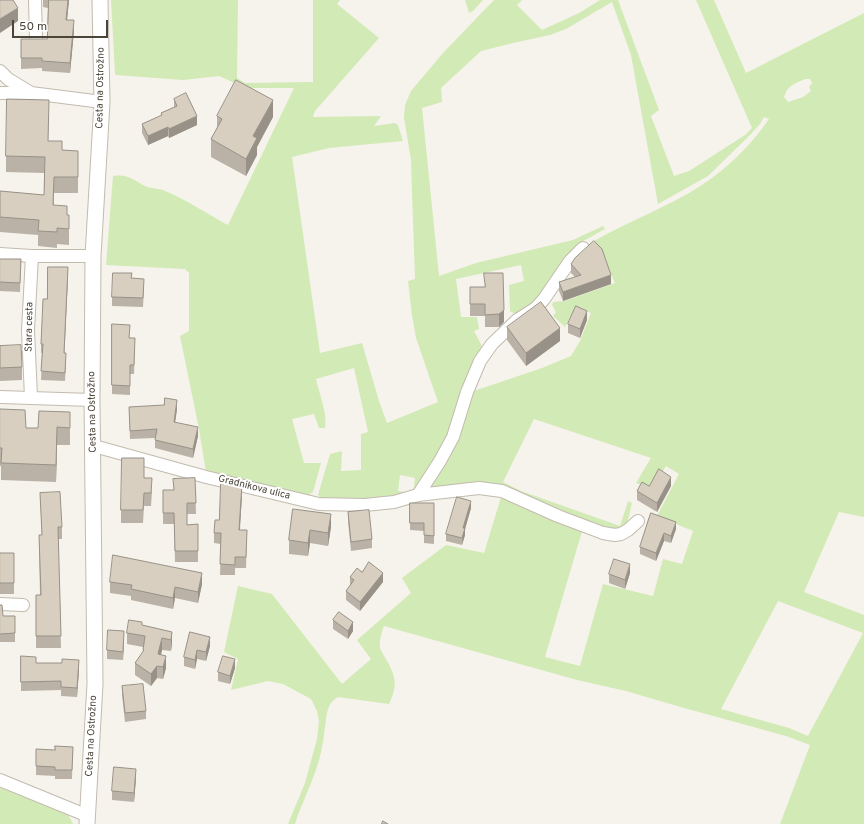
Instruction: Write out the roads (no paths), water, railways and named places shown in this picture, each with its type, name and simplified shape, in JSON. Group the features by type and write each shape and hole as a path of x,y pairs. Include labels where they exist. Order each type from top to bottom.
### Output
{"street":[{"path":"35,0 36,41"},
{"name":"Cesta na Ostrožno","path":"87,820 95,684 94,446 92,400 93,256 102,102 100,0"},
{"path":"0,71 8,79 31,93"},
{"path":"0,93 31,93 102,102"},
{"path":"418,495 437,466 452,437 467,392 480,361 492,344 517,320 536,308 544,299 570,261 583,248"},
{"path":"0,254 32,256 93,256"},
{"name":"Stara cesta","path":"31,398 28,330 32,256"},
{"path":"0,397 92,400"},
{"name":"Gradnikova ulica","path":"94,446 206,477 319,504 365,505 394,502 418,495 479,488 502,491 587,528 616,535 628,530 638,521"},
{"path":"0,604 23,605"},
{"path":"0,780 73,810 87,820"}]}
